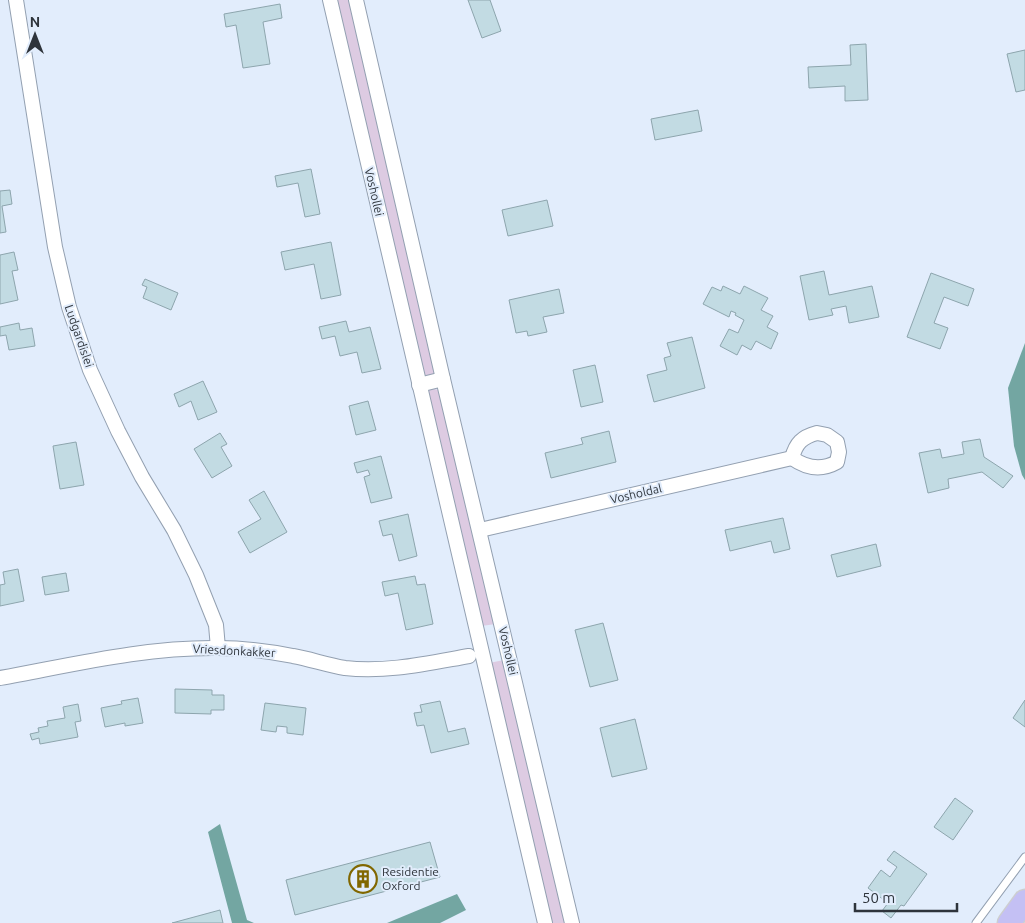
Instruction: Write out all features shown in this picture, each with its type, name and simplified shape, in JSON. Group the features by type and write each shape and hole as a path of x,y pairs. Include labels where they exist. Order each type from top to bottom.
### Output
{"main road":[{"path":"1009,923 1025,901"}],"street":[{"name":"Ludgardislei","path":"16,0 55,247 69,307 90,370 118,431 142,477 174,530 196,575 216,625 218,648"},
{"name":"Voshollei","path":"330,0 545,923"},
{"name":"Voshollei","path":"356,0 443,379 572,923"},
{"path":"419,385 443,379"},
{"name":"Vosholdal","path":"480,530 792,458"},
{"name":"Vriesdonkakker","path":"0,678 115,656 175,649 218,648 259,650 345,668 371,669 404,667 469,656"}],"lane":[{"path":"976,923 1025,857"}],"shaded area":[{"path":"335,0 350,0 436,370 434,375 424,375"},
{"path":"1025,343 1025,480 1014,446 1008,388"},
{"path":"429,390 439,390 496,624 481,626 427,394"},
{"path":"504,660 566,923 551,923 489,663"},
{"path":"220,824 247,920 254,923 232,923 208,832"},
{"path":"457,894 466,910 440,923 387,923"}],"building":[{"path":"468,0 490,0 501,31 482,38"},
{"path":"280,4 282,18 263,22 270,64 243,68 236,25 226,27 224,14"},
{"path":"866,44 868,100 845,101 845,86 809,88 808,67 851,65 850,45"},
{"path":"1025,50 1025,90 1016,92 1007,54"},
{"path":"698,110 702,131 655,140 651,119"},
{"path":"311,169 320,214 305,217 298,183 277,187 275,176"},
{"path":"10,190 12,204 2,206 6,232 0,233 0,191"},
{"path":"547,200 553,226 508,236 502,210"},
{"path":"331,242 341,295 321,299 314,264 285,270 281,252"},
{"path":"14,252 18,270 12,271 18,300 0,304 0,255"},
{"path":"824,271 829,295 872,286 879,317 849,323 846,306 831,309 833,315 809,320 800,276"},
{"path":"931,273 974,289 968,306 944,297 934,323 948,328 940,349 907,337"},
{"path":"145,279 178,293 171,310 143,298 147,287 142,285"},
{"path":"723,286 740,294 744,286 768,298 761,310 773,316 767,327 778,333 771,349 756,341 751,350 742,345 737,355 720,346 729,329 738,333 744,320 731,311 729,317 703,304 712,287 721,291"},
{"path":"559,289 564,313 543,317 547,332 528,336 527,331 516,333 509,300"},
{"path":"346,321 349,332 370,327 381,369 362,373 357,352 340,356 335,336 322,339 319,327"},
{"path":"19,323 20,330 32,328 35,346 9,350 6,335 0,336 0,327"},
{"path":"692,337 705,388 654,402 647,375 667,370 664,358 671,356 667,343"},
{"path":"595,365 603,402 581,407 573,370"},
{"path":"203,381 217,412 198,420 191,401 179,407 174,394"},
{"path":"368,401 376,430 356,435 349,406"},
{"path":"609,431 616,462 551,478 545,453 583,444 581,438"},
{"path":"220,433 227,444 221,447 232,466 212,478 194,449"},
{"path":"980,439 984,457 1013,476 1003,488 982,472 948,479 949,488 928,493 919,453 940,449 942,458 964,454 962,442"},
{"path":"76,442 84,485 60,489 53,446"},
{"path":"381,456 392,498 371,503 364,477 370,475 368,470 357,473 354,463"},
{"path":"264,491 287,532 250,553 238,532 261,519 249,500"},
{"path":"408,514 417,556 399,561 392,534 383,536 379,521"},
{"path":"783,518 790,549 774,553 771,541 730,551 725,530"},
{"path":"876,544 881,566 837,577 831,555"},
{"path":"18,569 24,601 0,606 0,585 5,584 3,572"},
{"path":"66,573 69,591 45,595 42,577"},
{"path":"415,576 417,585 425,584 433,624 406,630 398,593 385,596 382,582"},
{"path":"603,623 618,680 590,687 575,630"},
{"path":"175,689 212,690 212,695 224,695 224,710 211,710 211,714 175,713"},
{"path":"138,698 143,723 125,726 125,723 105,727 101,708 122,704 121,701"},
{"path":"1025,700 1025,727 1013,718"},
{"path":"440,701 448,732 465,728 469,744 431,753 424,725 417,726 414,713 422,712 420,705"},
{"path":"265,703 306,708 303,735 287,733 287,727 277,726 276,732 261,730"},
{"path":"78,704 81,721 75,722 78,737 40,744 39,738 32,740 30,734 39,732 38,728 48,726 47,721 65,718 63,707"},
{"path":"635,719 647,769 612,777 600,728"},
{"path":"955,798 973,811 953,840 934,827"},
{"name":"Residentie Oxford","path":"430,842 440,877 295,915 286,880"},
{"path":"894,851 927,874 904,906 901,905 891,918 882,911 888,903 868,888 881,870 890,877 897,867 887,860"},
{"path":"220,910 223,923 172,923"}],"place":[{"name":"Residentie Oxford","path":"363,879"}]}
